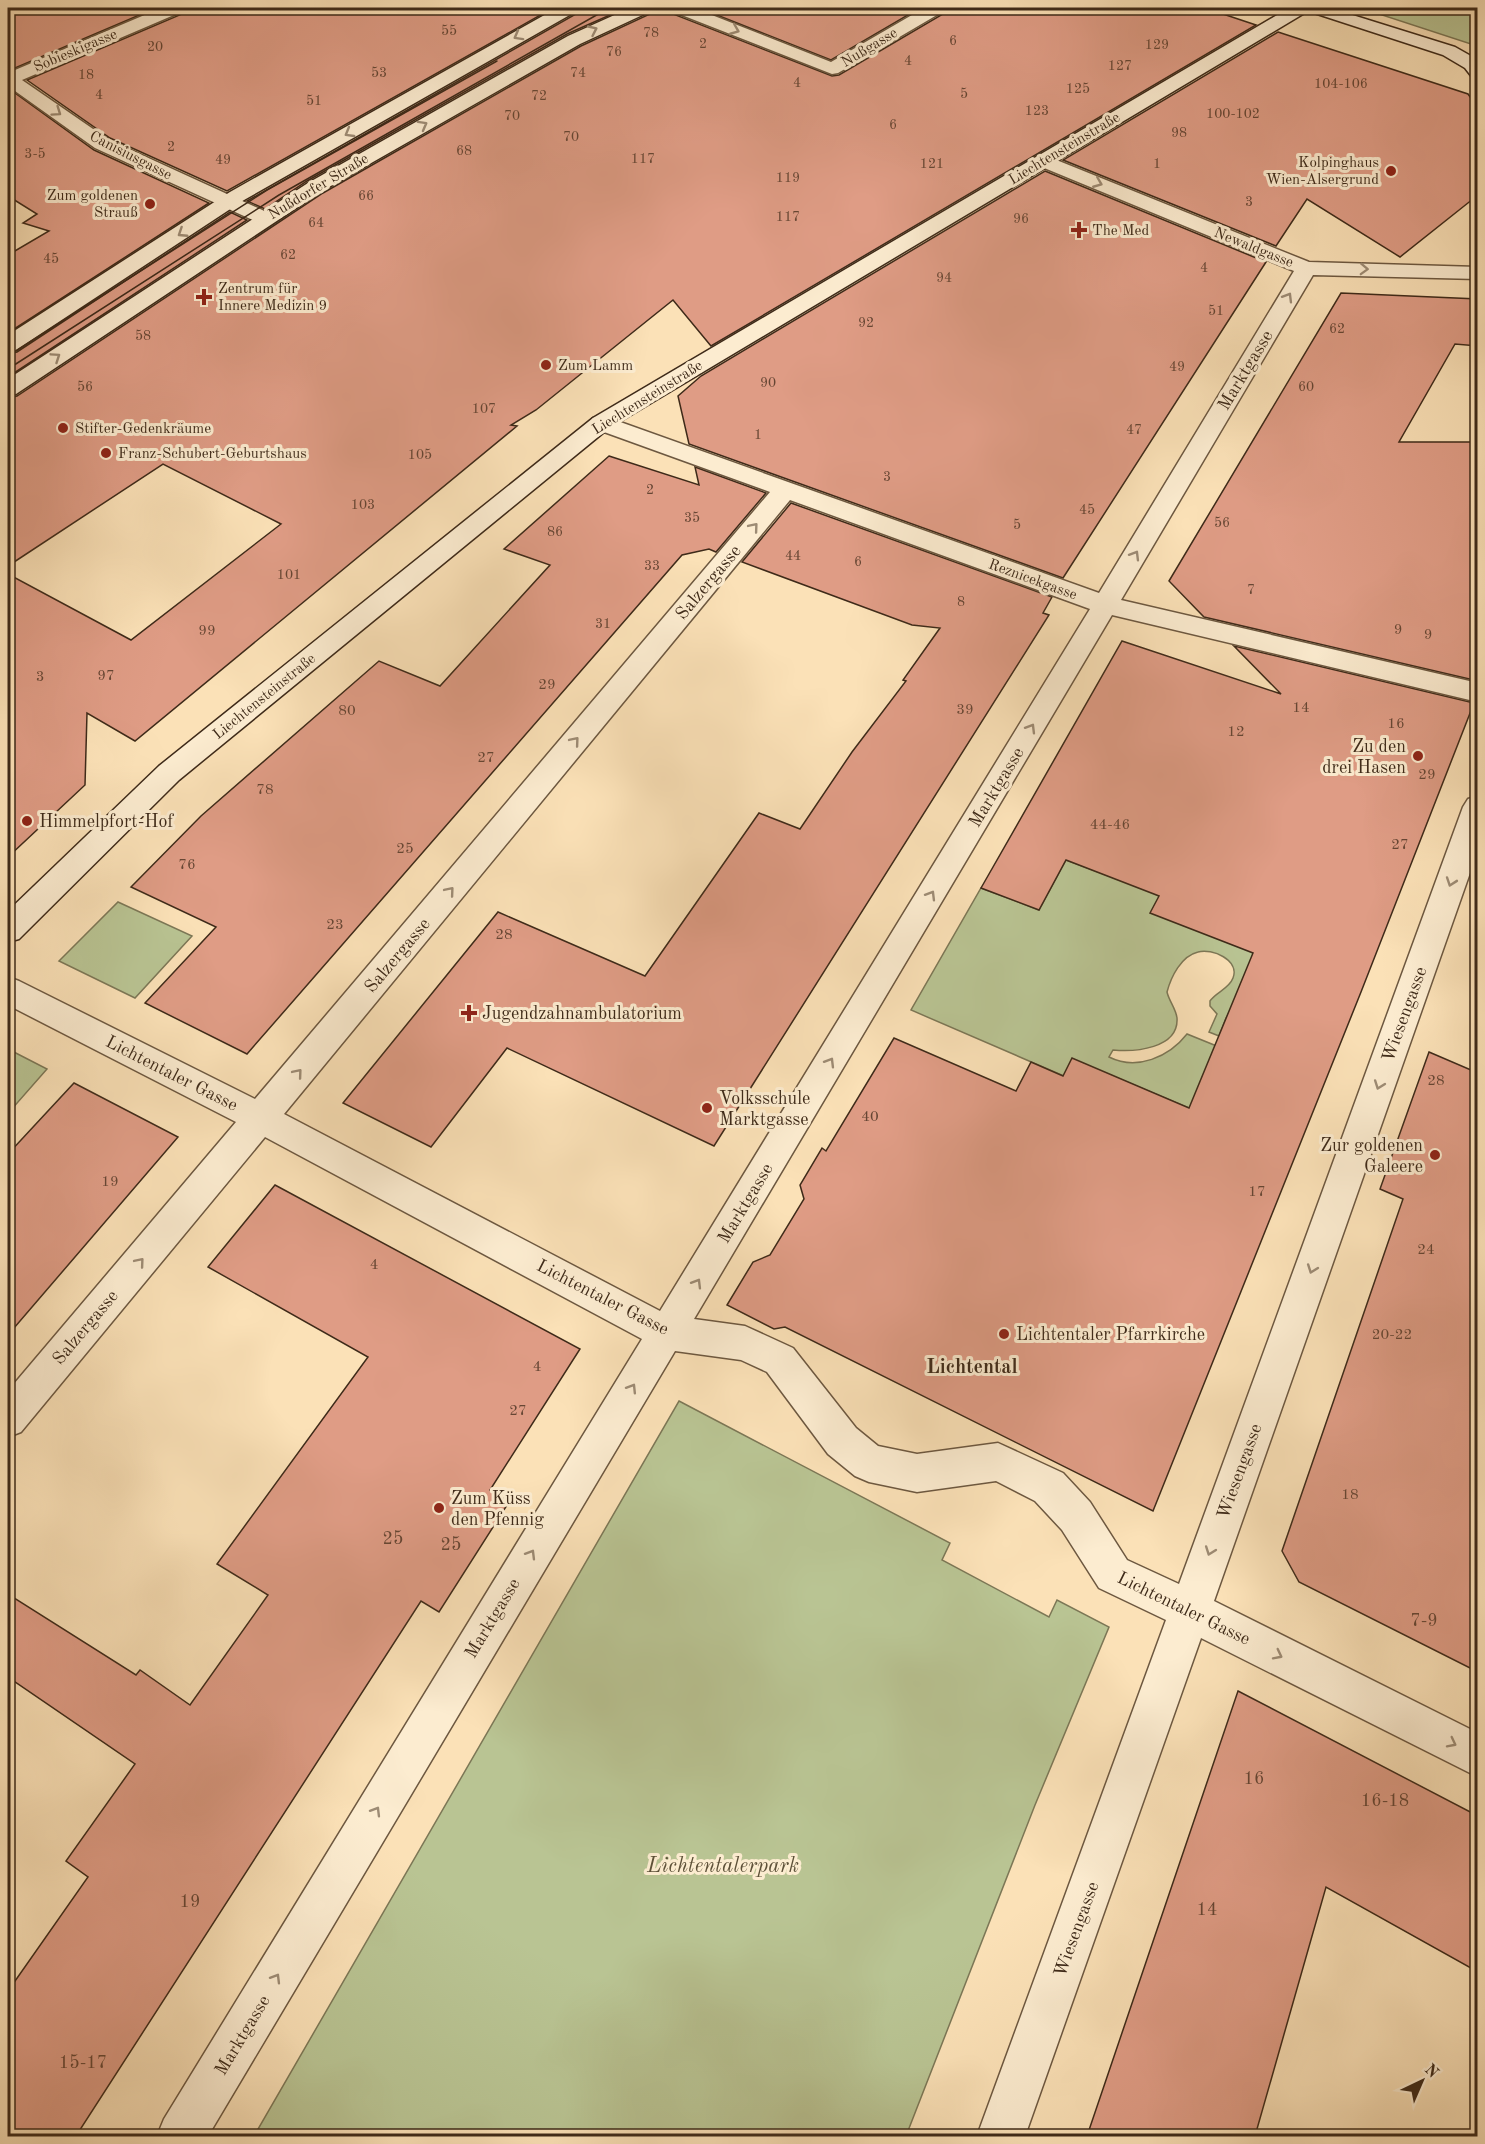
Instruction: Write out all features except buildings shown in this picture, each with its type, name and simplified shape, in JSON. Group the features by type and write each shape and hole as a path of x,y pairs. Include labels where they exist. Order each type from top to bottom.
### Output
{"street":[{"name":"Sobieskigasse","path":"8,78 175,8"},
{"name":"Nußdorfer Straße","path":"8,345 227,202 569,8"},
{"name":"Nußdorfer Straße","path":"8,389 264,218 315,187 574,40 643,8"},
{"name":"Nußgasse","path":"680,8 832,69 936,8"},
{"name":"Liechtensteinstraße","path":"8,930 169,773 600,423 1301,8"},
{"path":"1314,8 1449,51 1471,64 1478,73"},
{"name":"Canisiusgasse","path":"8,78 102,144 264,218"},
{"name":"Newaldgasse","path":"1044,161 1306,268 1478,273"},
{"name":"Marktgasse","path":"180,2136 1105,606 1306,268"},
{"name":"Reznicekgasse","path":"600,423 1105,606 1478,693"},
{"name":"Salzergasse","path":"8,1419 785,490"},
{"name":"Wiesengasse","path":"1001,2136 1478,807"},
{"name":"Lichtentaler Gasse","path":"8,990 260,1118 666,1333 745,1342 780,1360 842,1441 869,1463 917,1473 998,1462 1049,1487 1076,1516 1113,1574 1478,1756"}],"green space":[{"path":"1376,8 1477,8 1477,46 1376,13"},
{"path":"1066,860 1184,904 1265,955 1226,1018 1219,1036 1209,1032 1217,1014 1210,1006 1210,1001 1229,985 1234,972 1229,961 1223,957 1210,952 1198,952 1182,962 1167,992 1177,1018 1176,1028 1171,1036 1163,1042 1143,1049 1113,1050 1109,1057 1130,1063 1152,1059 1171,1049 1187,1034 1224,1049 1196,1111 1103,1072 1094,1089 911,1010 981,888 1039,910"},
{"path":"118,902 192,936 135,998 59,961"},
{"path":"8,1049 47,1069 11,1110 8,1109"},
{"name":"Lichtentalerpark","path":"679,1401 950,1543 942,1560 1049,1617 1057,1600 1109,1627 1035,1805 906,2136 254,2136"}],"tram line":[{"path":"8,369 279,195 609,8"},
{"path":"8,356 267,190 497,61"}],"place":[{"name":"Kolpinghaus Wien-Alsergrund","path":"1391,171"},
{"name":"Zum goldenen Strauß","path":"150,204"},
{"name":"The Med","path":"1079,230"},
{"name":"Zentrum für Innere Medizin 9","path":"204,297"},
{"name":"Zum Lamm","path":"546,365"},
{"name":"Stifter-Gedenkräume","path":"63,428"},
{"name":"Franz-Schubert-Geburtshaus","path":"106,453"},
{"name":"Zu den drei Hasen","path":"1418,756"},
{"name":"Himmelpfort-Hof","path":"27,821"},
{"name":"Jugendzahnambulatorium","path":"469,1013"},
{"name":"Volksschule Marktgasse","path":"707,1108"},
{"name":"Zur goldenen Galeere","path":"1435,1155"},
{"name":"Lichtentaler Pfarrkirche","path":"1004,1334"},
{"name":"Zum Küss den Pfennig","path":"439,1508"}],"district":[{"name":"Lichtental","path":"972,1366"}]}
